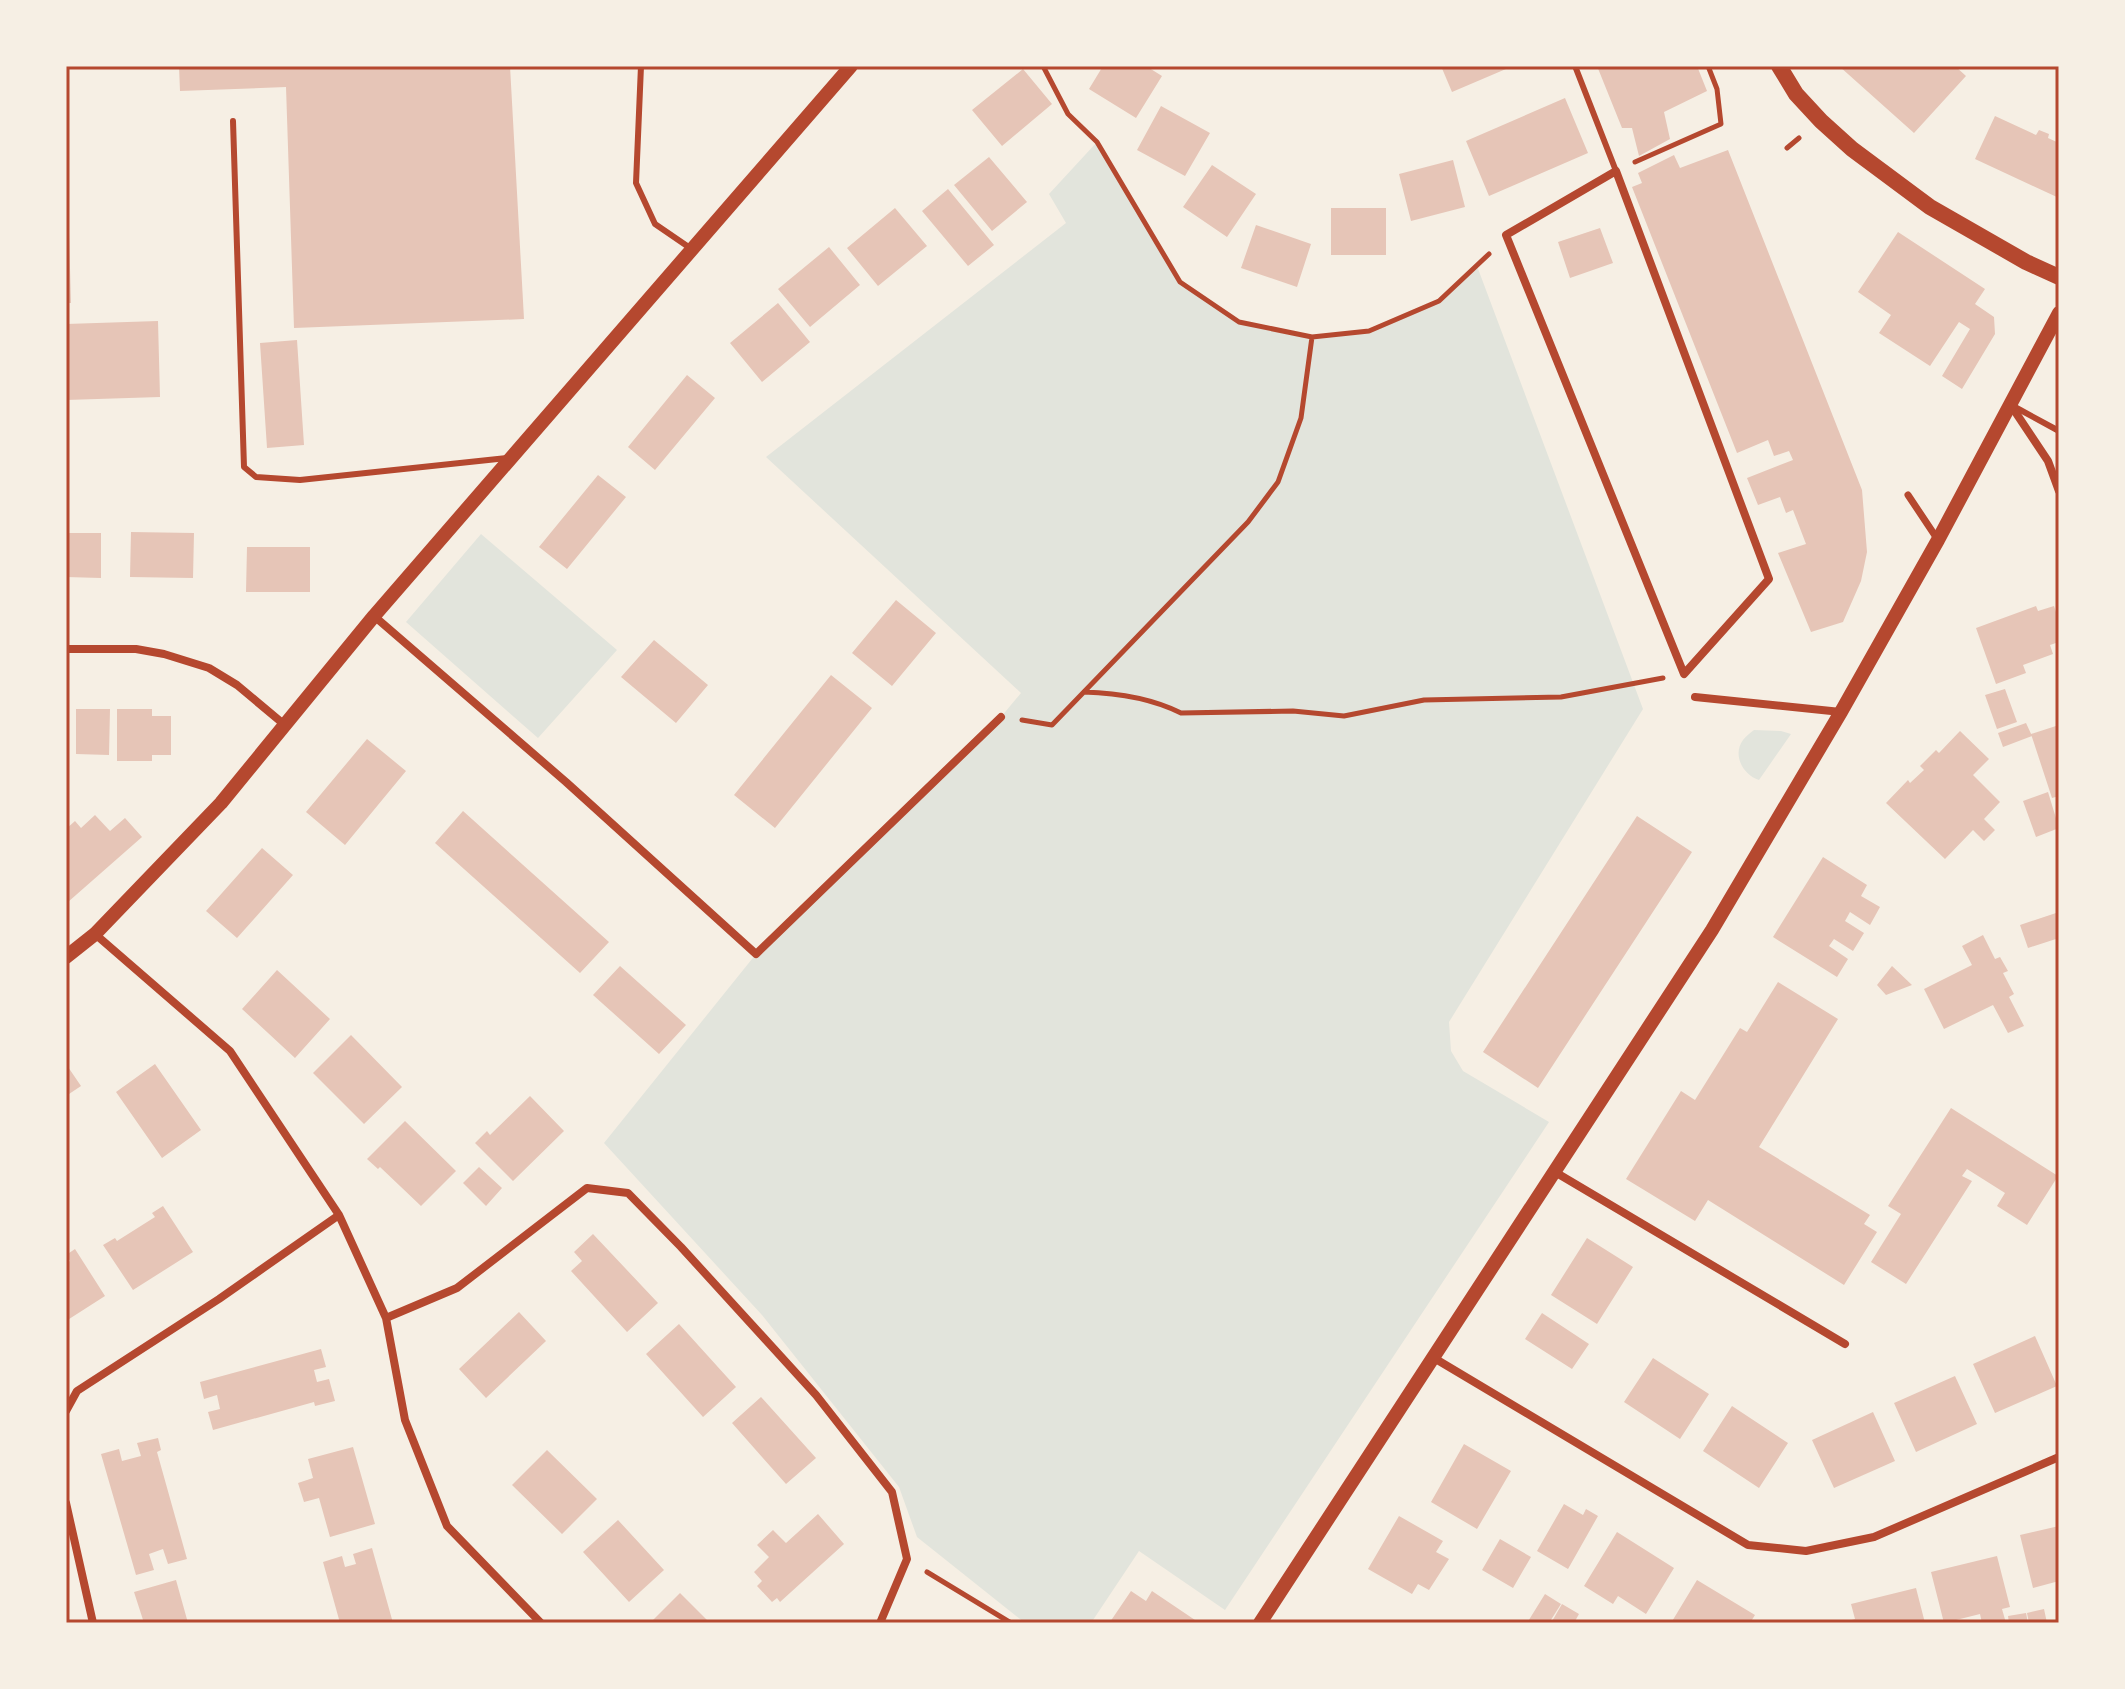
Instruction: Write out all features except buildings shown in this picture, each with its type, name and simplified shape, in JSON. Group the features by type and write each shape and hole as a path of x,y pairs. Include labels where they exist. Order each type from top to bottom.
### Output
{"main road":[{"path":"1779,66 1796,94 1821,121 1863,157 1930,207 2026,262 2059,277"}],"street":[{"path":"66,957 95,934 221,803 374,616 851,66"},
{"path":"1616,171 1769,579 1684,674 1506,235 1616,171"},
{"path":"1260,1623 1712,930 1938,540 2059,313"},
{"path":"2009,403 2048,461 2059,491"},
{"path":"1908,495 1938,540"},
{"path":"374,616 566,782 756,954 1001,717"},
{"path":"66,649 136,649 209,668 237,685 286,726"},
{"path":"1695,697 1841,712"},
{"path":"95,934 230,1051 339,1215 386,1318 405,1420 447,1526 541,1623"},
{"path":"1555,1172 1845,1344"},
{"path":"386,1318 457,1288 587,1188 628,1193 816,1395 892,1492 907,1559 880,1623"},
{"path":"66,1411 77,1391 219,1299 339,1215"},
{"path":"1434,1358 1748,1545 1806,1551 1874,1537 2059,1457"},
{"path":"66,1503 93,1623"}],"lane":[{"path":"641,66 636,183 655,224 693,250"},
{"path":"1575,66 1616,171"},
{"path":"233,121 244,467 256,477 300,480 511,458"},
{"path":"2009,403 2059,431"}],"path":[{"path":"1043,66 1068,114 1097,142 1180,282 1239,322 1312,337 1369,331 1439,301 1506,235"},
{"path":"1616,171 1721,124 1717,89 1708,66"},
{"path":"1001,717 1052,725 1248,522 1278,482 1301,418 1312,337"},
{"path":"1084,692 1116,693 1167,706 1181,713 1293,711 1344,716 1424,700 1561,697 1684,674"},
{"path":"907,1559 1011,1623"}],"shaded area":[{"path":"1097,142 1180,282 1239,322 1312,337 1369,331 1439,301 1477,266 1643,709 1449,1022 1451,1051 1463,1071 1549,1122 1225,1610 1139,1551 1091,1623 1025,1623 917,1537 899,1487 762,1315 604,1143 756,954 1001,717 1021,693 766,457 1066,223 1049,194"},
{"path":"481,534 617,650 538,738 406,622"},
{"path":"1754,730 1791,734 1759,780 1748,774 1739,758 1740,746"}]}
